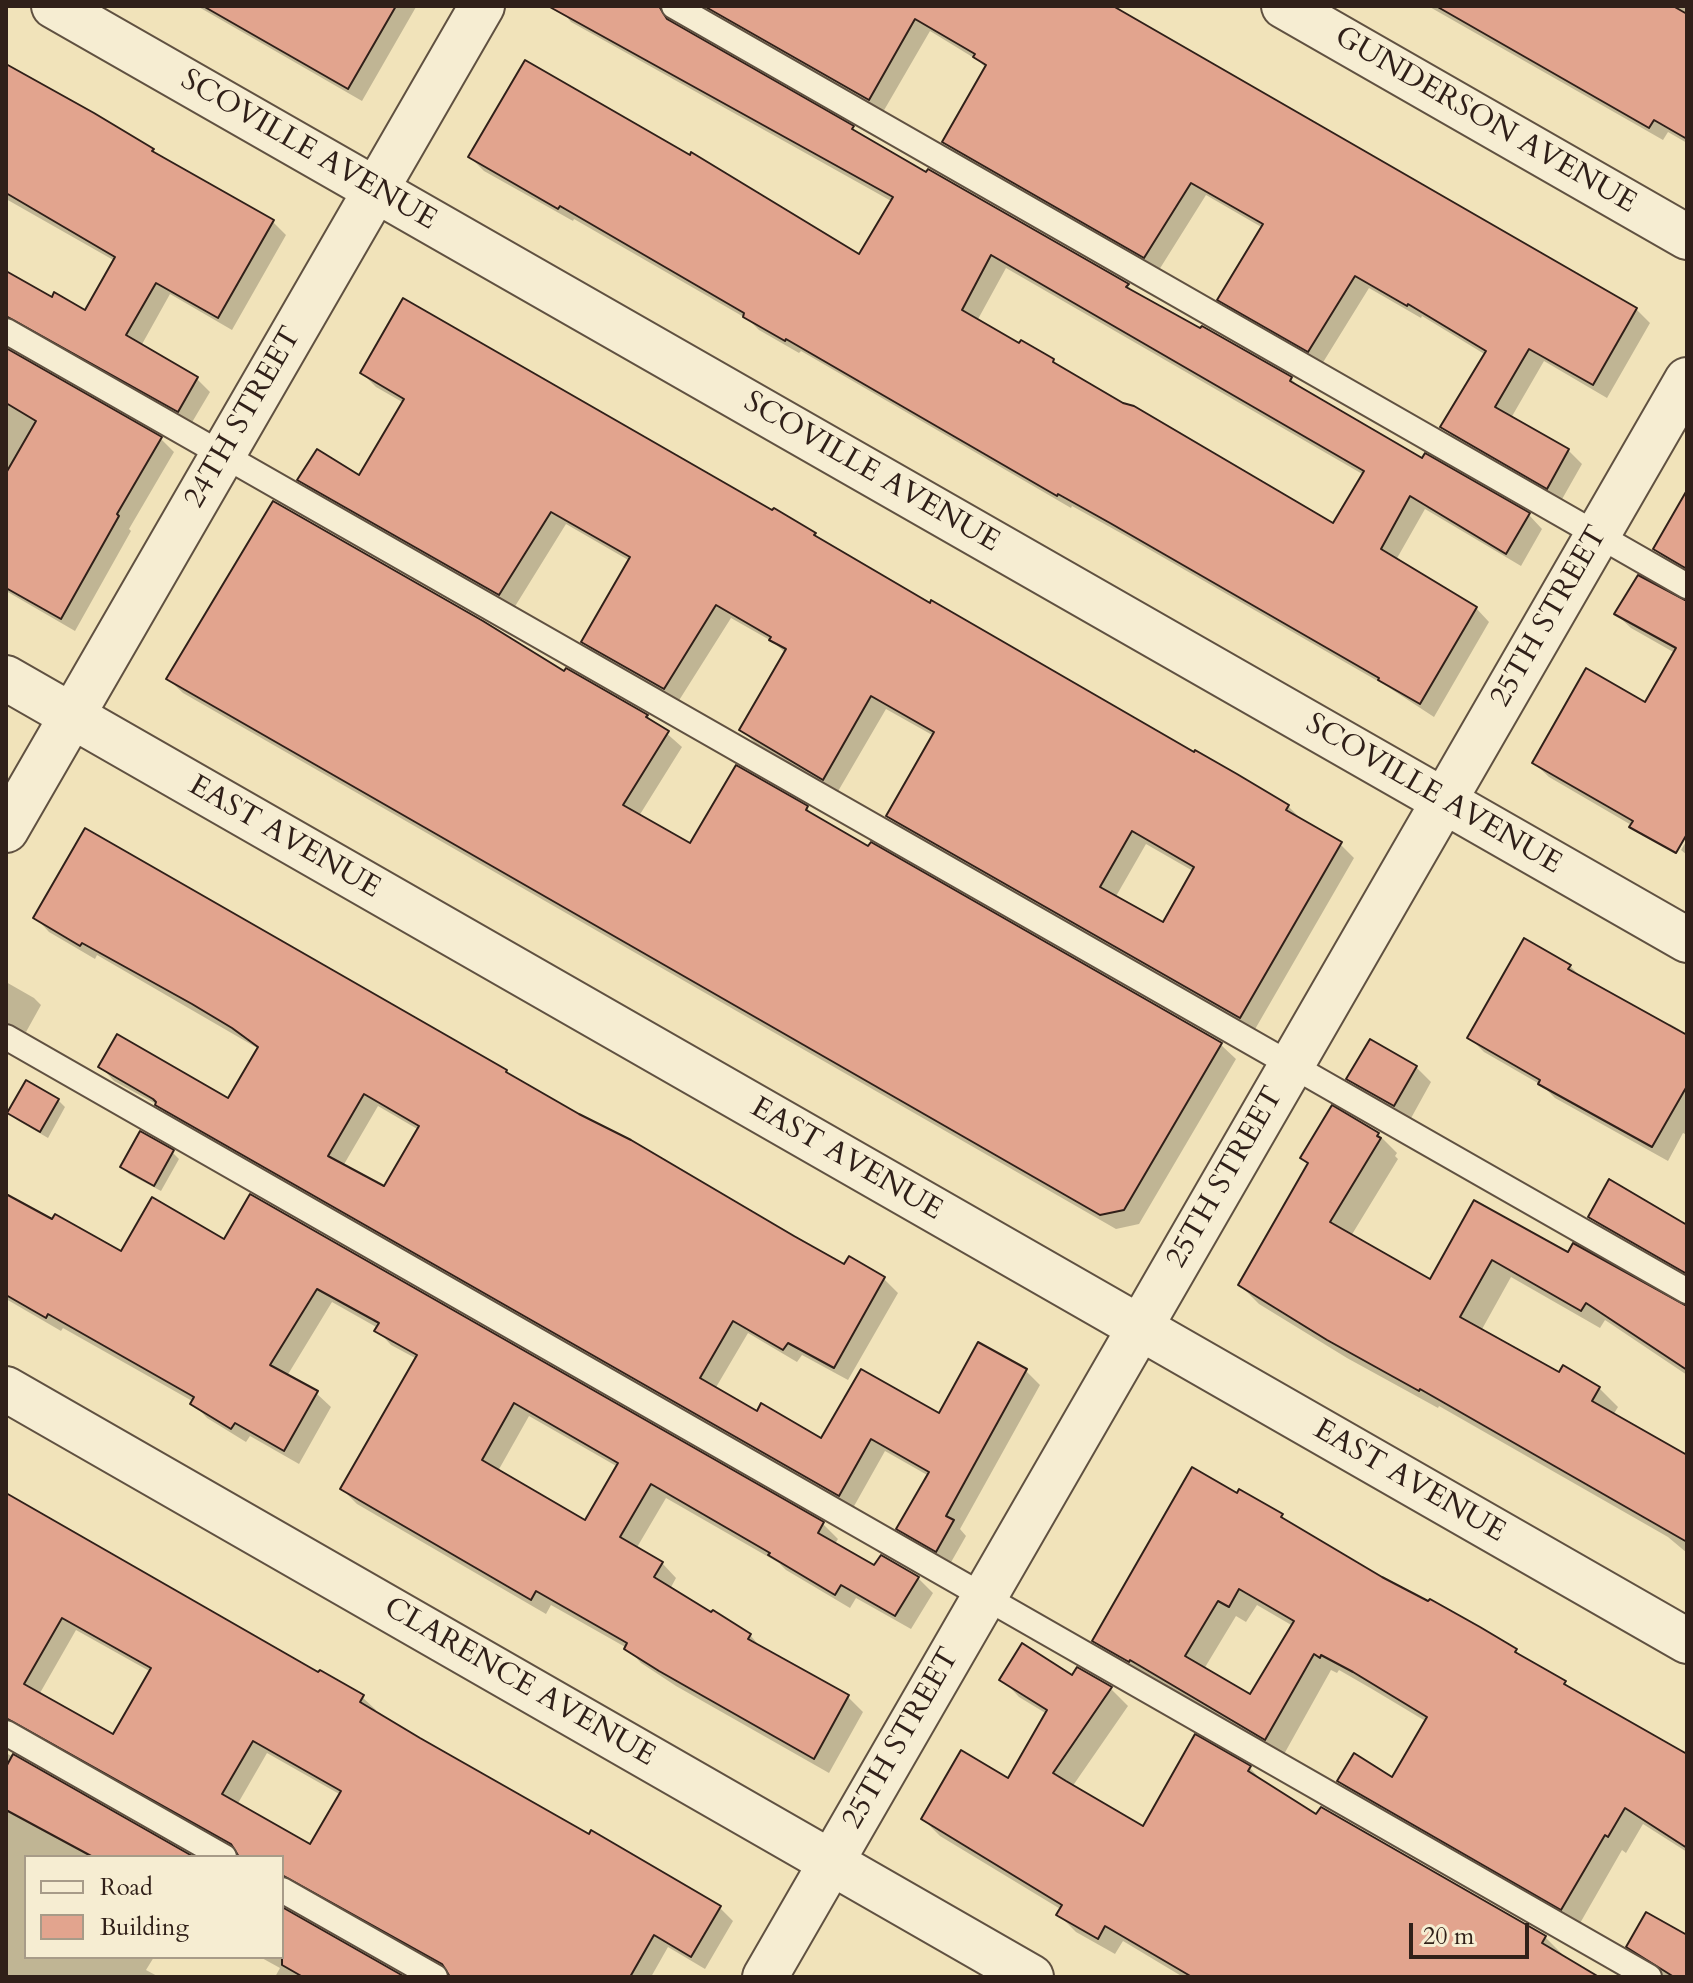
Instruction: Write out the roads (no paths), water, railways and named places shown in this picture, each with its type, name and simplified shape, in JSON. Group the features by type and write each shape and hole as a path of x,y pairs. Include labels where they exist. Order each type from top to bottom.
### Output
{"street":[{"name":"SCOVILLE AVENUE","path":"54,6 1687,940"},
{"name":"24TH STREET","path":"6,830 482,6"},
{"name":"GUNDERSON AVENUE","path":"1284,6 1687,237"},
{"name":"25TH STREET","path":"765,1977 1687,380"},
{"name":"EAST AVENUE","path":"6,678 1687,1641"},
{"name":"CLARENCE AVENUE","path":"6,1389 1031,1977"}],"lane":[{"path":"674,6 1687,586"},
{"path":"6,331 1687,1291"},
{"path":"6,1037 1649,1977"},
{"path":"6,1733 220,1855"},
{"path":"284,1891 435,1977"}]}
